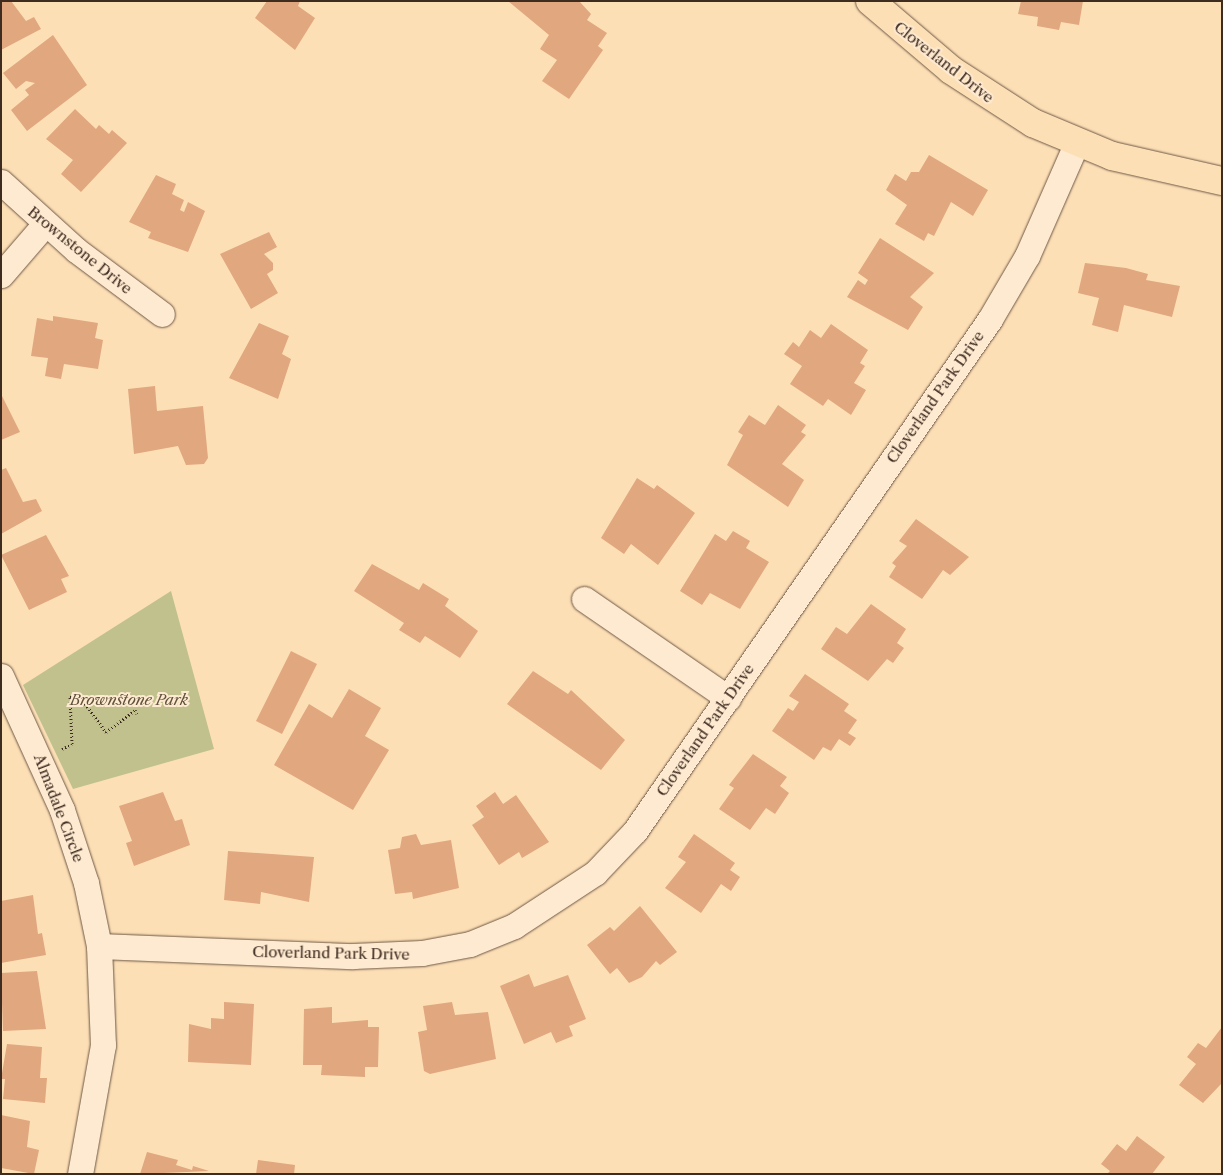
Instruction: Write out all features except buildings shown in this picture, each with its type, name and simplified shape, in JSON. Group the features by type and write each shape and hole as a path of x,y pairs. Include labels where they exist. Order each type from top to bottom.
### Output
{"main road":[{"name":"Cloverland Drive","path":"870,1 996,102 1077,142 1146,166 1222,181"}],"street":[{"name":"Cloverland Park Drive","path":"99,946 353,956 422,953 470,944 543,911 595,873 635,831 990,319 1028,256 1077,142"},
{"name":"Brownstone Drive","path":"1,182 45,224 162,314"},
{"path":"1,275 45,224"},
{"path":"584,598 728,698"},
{"name":"Almadale Circle","path":"1,676 41,759 74,845 99,946 103,1054 80,1174"}],"path":[{"path":"41,759 72,744 70,697 79,695 106,732 135,710 137,714"}],"green space":[{"name":"Brownstone Park","path":"171,591 214,749 73,789 23,685"}]}
